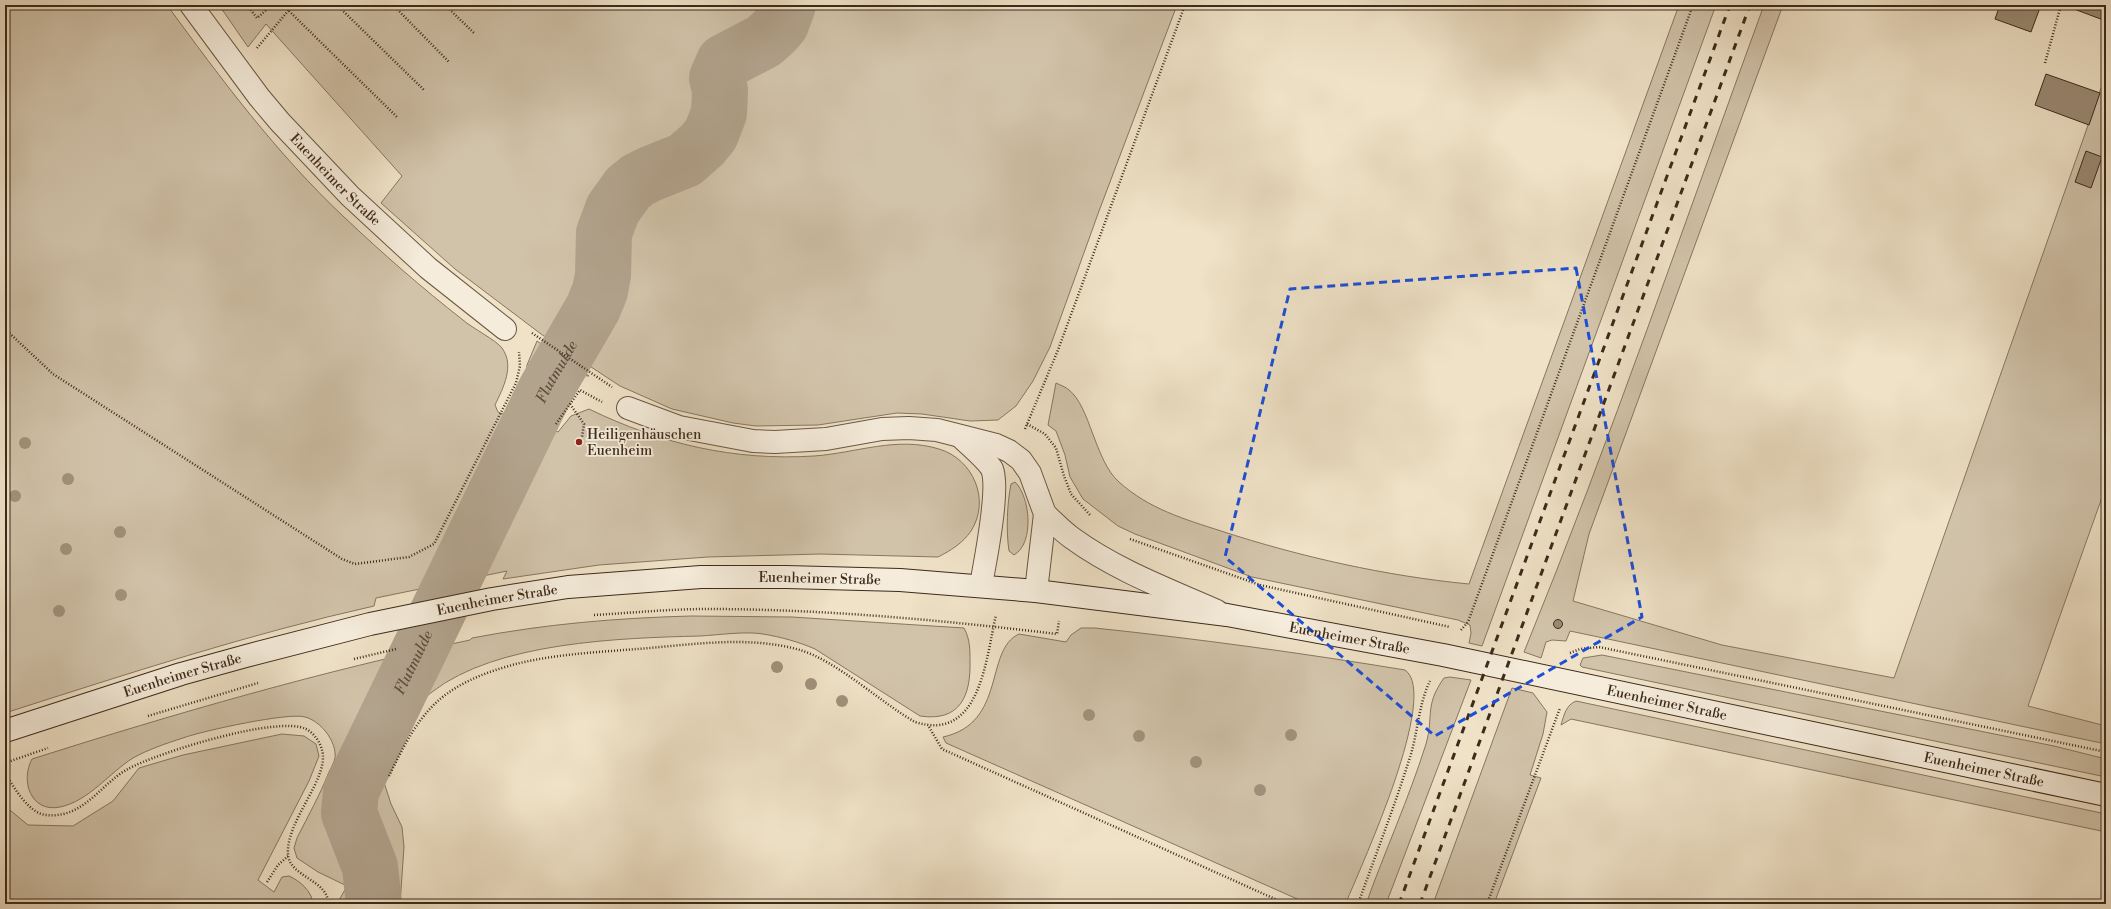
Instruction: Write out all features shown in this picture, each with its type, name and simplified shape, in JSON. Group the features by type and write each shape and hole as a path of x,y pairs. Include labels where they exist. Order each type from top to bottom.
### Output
{"main road":[{"name":"Euenheimer Straße","path":"191,5 238,70 280,122 379,225 459,294 505,328"},
{"name":"Euenheimer Straße","path":"628,408 679,426 752,441 776,442 826,439 882,429 909,428 937,430 962,438 996,445 1009,451 1020,460 1030,473 1045,514 1036,591"},
{"name":"Euenheimer Straße","path":"962,438 991,468 995,485 987,553 980,585"},
{"name":"Euenheimer Straße","path":"1045,514 1071,537 1099,556 1142,578 1227,615"},
{"name":"Euenheimer Straße","path":"5,731 181,674 370,624 492,599 568,587 701,577 794,577 980,585 1227,615 1450,657 2106,795"}],"path":[{"path":"247,5 256,18 272,5"},
{"path":"238,70 293,5"},
{"path":"337,5 424,90"},
{"path":"393,5 449,62"},
{"path":"445,5 475,34"},
{"path":"1020,460 1022,440 1027,424 1058,350 1185,5"},
{"path":"1358,904 1402,785 1416,738 1427,687 1450,657 1460,632 1468,622 1692,5"},
{"path":"2044,63 2061,5"},
{"path":"289,11 398,117"},
{"path":"5,329 53,374 342,559 355,564 409,557 434,544 516,383 520,366 519,351 505,328"},
{"path":"539,338 591,373"},
{"path":"556,424 580,390 612,407 628,408"},
{"path":"570,404 584,424 582,438"},
{"path":"1027,424 1046,434 1056,448 1064,476 1072,494 1092,516"},
{"path":"1071,537 1088,513"},
{"path":"1129,539 1260,585 1446,624 1460,632"},
{"path":"389,776 407,739 422,719 448,693 465,683 495,671 521,663 615,651 756,642 801,650 824,662 902,715 929,727 957,718 969,707 977,694 984,673 993,626 1003,588"},
{"path":"592,615 705,609 760,611 954,621 1057,634 1064,594"},
{"path":"1487,904 1560,681 1565,656 1580,649 1599,647 2106,752"},
{"path":"347,660 362,657"},
{"path":"147,716 259,683"},
{"path":"5,773 16,791 31,807 44,815 59,815 74,810 100,793 126,770 172,750 194,743 270,728 294,726 305,729 319,742 324,761 320,774 291,831 288,856 291,864 322,889 328,904"},
{"path":"929,727 942,749 1286,904"},
{"path":"5,763 49,748"},
{"path":"267,882 278,865 288,856"}],"highlighted area":[{"path":"1576,268 1642,617 1435,736 1225,557 1290,289"}],"shaded area":[{"path":"5,5 167,5 229,88 273,142 319,193 417,283 467,323 495,341 502,348 508,362 508,369 504,384 495,405 498,412 503,414 511,404 526,376 527,365 537,341 589,376 577,375 571,379 550,418 548,425 550,428 558,432 571,416 589,409 643,432 671,441 727,453 784,457 814,456 876,446 908,444 923,445 951,454 969,471 979,494 977,519 971,531 956,546 938,557 820,554 708,557 599,565 503,579 507,571 376,598 374,606 234,642 142,669 5,713"},
{"path":"219,5 1177,5 1099,211 1050,347 1033,381 1016,406 998,420 970,421 922,414 897,413 818,425 756,426 733,423 672,409 620,386 541,334 455,269 381,203 402,176 266,24 248,47"},
{"path":"1679,5 1716,5 1482,646 1469,643 1471,633 1470,625 1458,620 1252,577 1135,534 1118,526 1083,499 1070,477 1065,455 1056,431 1048,425 1056,383 1068,389 1076,398 1088,421 1104,461 1111,473 1130,491 1167,512 1221,531 1313,557 1375,571 1469,584"},
{"path":"1764,5 1783,5 1589,534 1573,601 1722,645 1894,678 2106,74 2106,486 2028,706 2106,726 2106,744 1570,631 1566,641 1552,640 1546,642 1541,658 1524,652 1617,411"},
{"path":"1015,482 1020,489 1027,508 1028,530 1021,549 1014,555 1009,551 1007,518 1011,484"},
{"path":"691,616 792,617 964,628 969,640 970,648 970,674 968,685 960,704 954,710 945,715 934,717 920,716 815,649 783,638 756,633 597,641 524,653 490,662 459,675 432,692 424,699 403,727 381,767 380,770 391,804 402,827 404,847 400,904 337,904 347,886 318,872 297,858 294,848 297,838 322,789 335,758 333,745 327,733 317,723 305,717 282,717 245,723 193,735 164,744 133,758 90,793 70,804 60,807 50,808 42,805 35,800 28,785 27,777 32,759 195,709 305,679 470,640 472,638 499,633 581,622"},
{"path":"1081,628 1095,628 1212,642 1405,670 1413,685 1413,711 1406,744 1395,780 1368,851 1344,904 1309,904 1304,902 946,743 943,737 963,729 977,717 986,702 1001,655 1008,642 1019,634 1066,642 1071,635"},
{"path":"1602,655 2054,746 2106,759 2106,777 1582,667 1580,665 1583,658"},
{"path":"1450,677 1471,680 1386,904 1366,904 1426,744 1430,711 1434,696 1444,678"},
{"path":"1512,688 1533,693 1547,712 1543,734 1530,775 1541,778 1494,904 1433,904"},
{"path":"1576,701 2106,814 2106,832 1571,719 1561,725 1564,714 1570,705"},
{"path":"282,734 304,736 316,744 319,756 309,781 258,880 274,892 282,877 289,876 305,887 312,899 313,904 5,904 5,806 28,825 73,826 113,801 139,768 183,755"}],"building":[{"path":"2000,5 2041,5 2031,32 1995,19"},
{"path":"2076,5 2106,5 2106,21 2074,9"},
{"path":"2046,74 2100,93 2089,125 2035,105"},
{"path":"2086,151 2102,157 2091,188 2075,182"},
{"path":"1556,620 1560,620 1562,624 1560,628 1556,628 1554,626 1554,622"}],"waterway":[{"name":"Flutmulde","path":"374,904 370,867 349,813 351,791 546,389 593,308 600,291 603,275 604,233 613,209 628,188 638,180 685,160 702,145 711,134 719,113 720,90 717,78 724,62 764,41 781,24 788,5"}],"railway":[{"path":"1399,904 1730,5"},
{"path":"1420,904 1750,5"}],"place":[{"name":"Heiligenhäuschen Euenheim","path":"579,442"}]}
